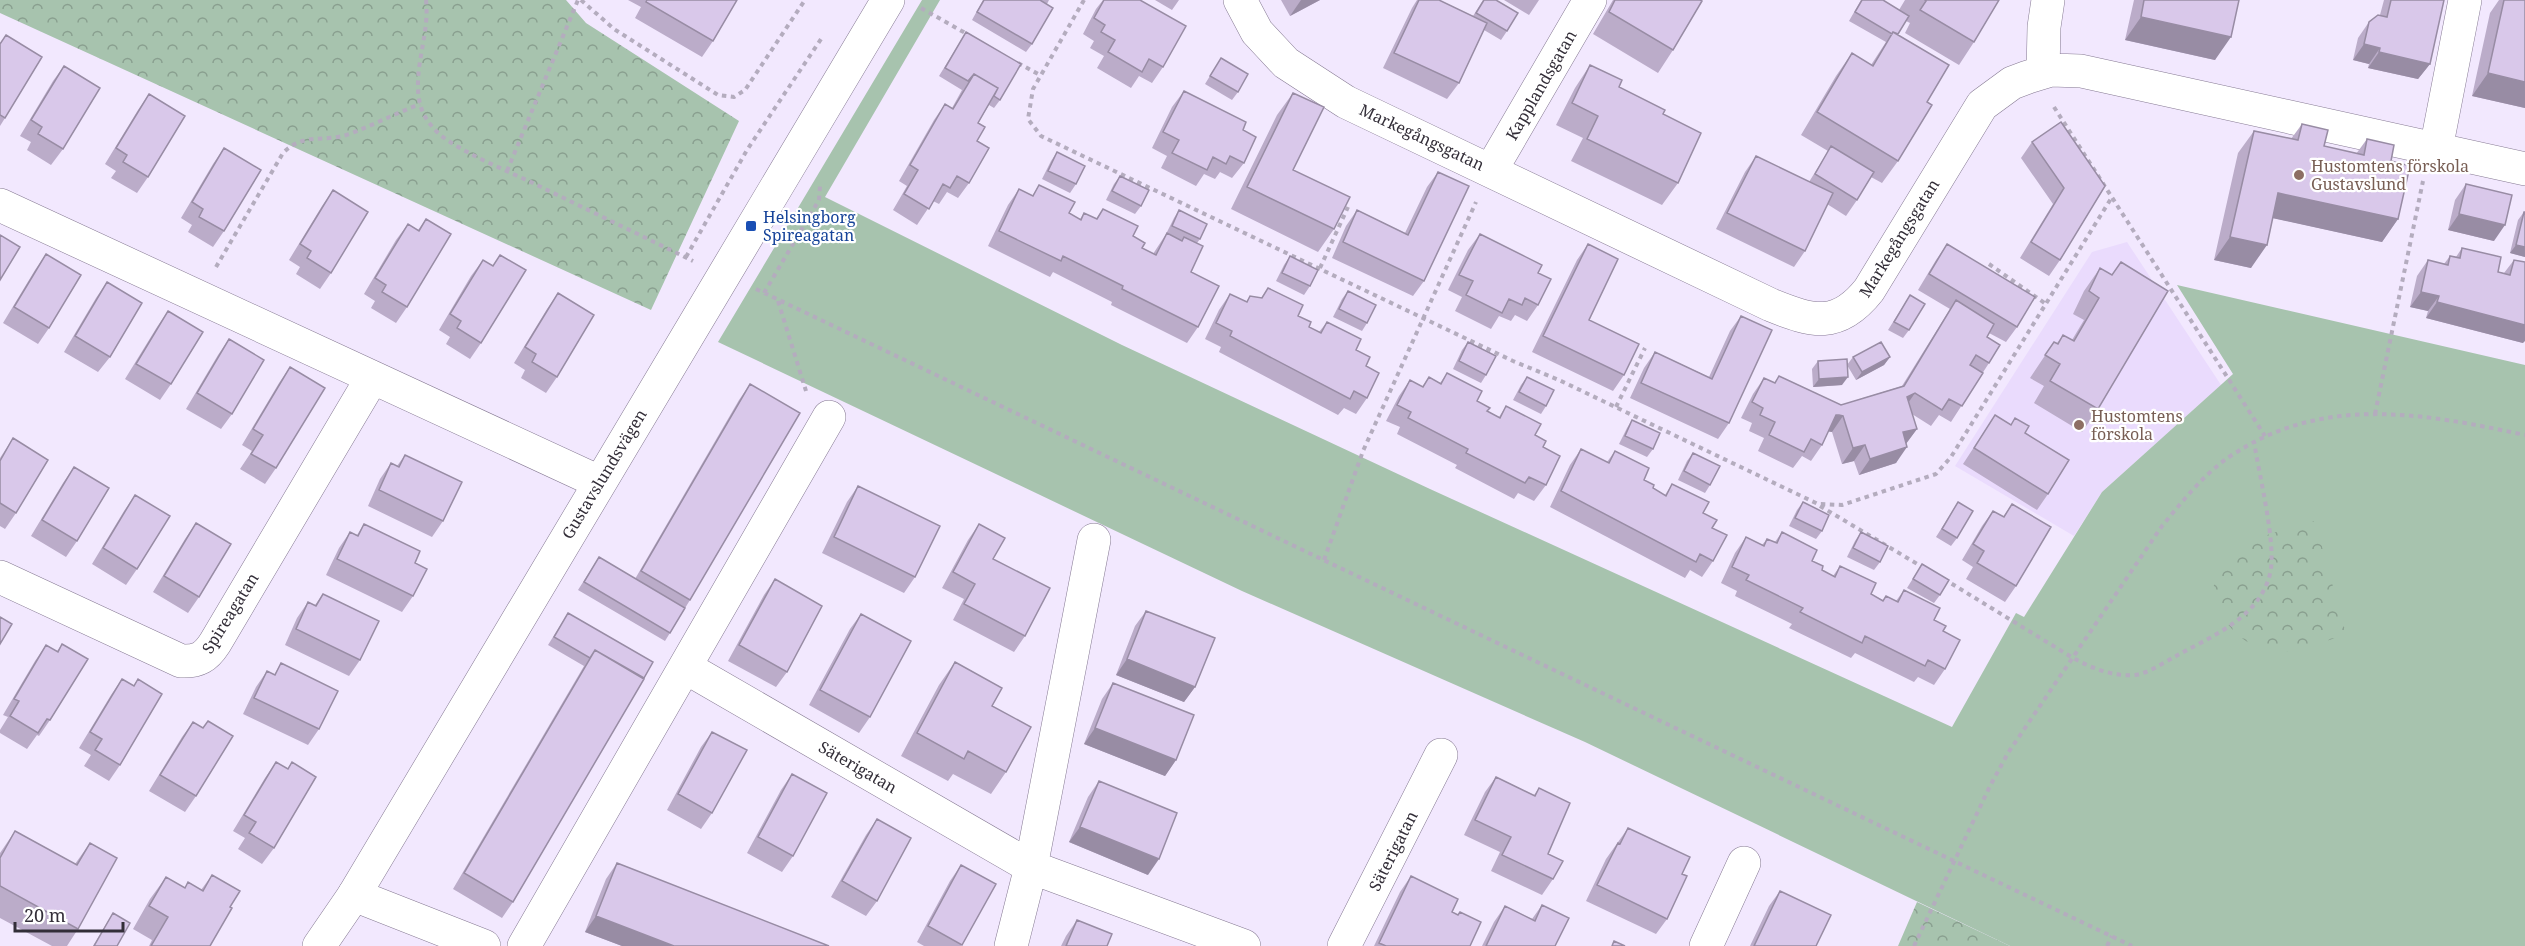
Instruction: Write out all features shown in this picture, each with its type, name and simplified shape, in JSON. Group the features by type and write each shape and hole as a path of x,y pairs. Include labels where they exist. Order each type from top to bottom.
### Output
{"street":[{"name":"Markegångsgatan","path":"1239,0 1257,32 1286,63 1346,102 1771,305 1811,319 1827,319 1846,313 1869,290 1982,105 2012,83 2043,72 2065,69 2081,71 2525,169"},
{"name":"Kapplandsgatan","path":"1491,170 1590,0"},
{"path":"2043,72 2044,27 2048,0"},
{"path":"2433,149 2465,0"},
{"name":"Gustavslundsvägen","path":"319,946 354,895 599,482 900,2"},
{"path":"0,205 599,482"},
{"name":"Spireagatan","path":"0,577 181,661 201,659 208,653 221,633 372,378"},
{"path":"524,946 824,425"},
{"path":"1011,946 1031,867 1094,540"},
{"name":"Säterigatan","path":"685,667 1031,867 1244,946"},
{"name":"Säterigatan","path":"1344,946 1441,755"},
{"path":"1706,946 1744,863"},
{"path":"354,895 484,946"}],"path":[{"path":"426,0 425,34 418,82 420,104 426,120 447,140 696,262"},
{"path":"507,171 579,0 614,29 718,95 734,98 746,90 805,0"},
{"path":"1084,0 1033,88 1028,118 1041,136 1818,504 1929,570"},
{"path":"900,2 972,37"},
{"path":"686,257 747,150 826,30"},
{"path":"1011,59 1040,75"},
{"path":"2043,72 2046,93 2265,436"},
{"path":"214,272 283,153 294,142 332,139 420,104"},
{"path":"2375,414 2433,149"},
{"path":"1324,560 1363,451 1491,170"},
{"path":"1818,504 1842,505 1936,474 1951,457 2112,197"},
{"path":"1320,268 1348,207"},
{"path":"1989,264 2046,304"},
{"path":"754,289 2132,946"},
{"path":"777,300 824,425"},
{"path":"1616,407 1645,348"},
{"path":"1914,946 2008,753 2162,526 2183,500 2227,459 2265,436 2302,424 2347,415 2421,415 2525,435"},
{"path":"1939,576 2073,658 2104,671 2126,675 2142,673 2227,628 2251,609 2268,581 2272,557 2254,442"},
{"path":"2108,946 2112,936"}],"shaded area":[{"name":"Hustomtens förskola","path":"2127,242 2221,385 2102,492 2074,536 1955,466 2092,252"}],"green space":[{"path":"0,0 566,0 586,23 739,121 651,310 0,13"},
{"path":"922,0 940,0 825,197 1122,345 1430,489 1952,727 2016,613 2024,617 2102,492 2233,374 2177,285 2525,365 2525,946 2010,946 1585,742 1242,591 718,342"},
{"path":"2315,521 2346,634 2313,646 2287,652 2264,650 2249,643 2236,633 2225,620 2217,606 2214,591 2216,576 2224,562 2243,546 2267,535"},
{"path":"1917,902 2010,946 1898,946"}],"building":[{"path":"647,0 737,0 713,41 646,2"},
{"path":"984,0 1040,0 1053,8 1032,44 977,12"},
{"path":"1104,0 1140,0 1186,26 1163,67 1149,59 1142,72 1108,52 1115,40 1101,32 1105,25 1094,18"},
{"path":"1419,0 1439,0 1487,23 1459,83 1394,53"},
{"path":"1484,0 1496,0 1518,13 1507,31 1476,13"},
{"path":"1615,0 1702,1 1673,50 1609,12"},
{"path":"1862,0 1883,0 1909,16 1898,34 1893,32 1892,34 1855,12"},
{"path":"1925,0 1999,0 1974,42 1920,10"},
{"path":"2144,0 2239,0 2231,37 2141,17"},
{"path":"2391,0 2444,0 2430,64 2379,52 2380,48 2364,44 2369,22 2378,15 2387,17"},
{"path":"2504,0 2525,0 2525,82 2488,73"},
{"path":"966,32 1021,64 1000,100 994,96 998,88 974,74 968,81 945,68"},
{"path":"1893,32 1949,65 1927,102 1932,105 1898,161 1817,112 1852,53 1873,66"},
{"path":"6,35 42,57 5,118 0,115 0,44"},
{"path":"1221,58 1248,74 1238,92 1210,76"},
{"path":"1590,65 1622,80 1619,87 1665,110 1663,114 1701,133 1678,183 1587,139 1598,116 1572,103"},
{"path":"64,66 100,88 63,149 38,134 42,127 31,120"},
{"path":"974,74 998,88 978,123 985,127 977,141 989,148 969,183 957,176 950,188 943,184 929,209 904,194 918,170 910,165 945,104 953,109"},
{"path":"1184,91 1246,122 1243,130 1256,137 1244,163 1230,156 1226,164 1213,157 1207,170 1172,153 1179,140 1163,132"},
{"path":"1293,93 1324,107 1293,170 1350,197 1334,229 1247,187"},
{"path":"149,94 185,116 148,177 123,162 127,155 116,148"},
{"path":"2061,122 2105,186 2060,260 2031,242 2064,188 2032,142"},
{"path":"2302,124 2328,130 2324,146 2364,155 2367,139 2394,145 2391,161 2410,166 2398,219 2278,193 2267,245 2230,237 2254,131 2298,140"},
{"path":"1831,146 1874,172 1857,200 1815,174"},
{"path":"224,148 261,170 224,231 199,217 203,209 192,202"},
{"path":"1057,152 1085,166 1076,184 1048,171"},
{"path":"1756,156 1833,193 1805,251 1727,213"},
{"path":"1438,172 1469,186 1424,281 1343,242 1357,210 1408,235"},
{"path":"1120,176 1149,190 1141,206 1112,191"},
{"path":"2466,184 2512,195 2505,225 2459,214"},
{"path":"1039,185 1075,202 1069,213 1081,220 1084,213 1097,219 1103,209 1138,226 1133,236 1145,243 1142,248 1156,255 1167,233 1182,241 1184,237 1203,246 1191,272 1219,286 1198,327 1063,256 1061,261 999,231 1019,189 1033,196"},
{"path":"333,190 368,212 331,273 307,258 311,251 300,244"},
{"path":"1179,210 1207,224 1200,239 1172,226"},
{"path":"2525,212 2525,247 2516,245"},
{"path":"426,219 451,234 407,307 382,292 386,285 375,278 408,224 419,231"},
{"path":"1480,234 1542,265 1538,273 1551,279 1538,305 1525,298 1522,305 1509,299 1502,313 1466,295 1473,281 1459,275"},
{"path":"0,235 20,247 0,280"},
{"path":"1588,244 1618,259 1589,320 1639,344 1624,375 1543,336"},
{"path":"1947,244 2035,297 2017,327 1929,274"},
{"path":"2462,248 2501,257 2498,272 2510,275 2514,260 2525,262 2525,325 2437,302 2439,296 2421,292 2428,260 2448,265 2450,256 2460,258"},
{"path":"46,254 81,275 49,328 14,307"},
{"path":"500,255 526,270 481,343 457,328 461,321 450,314 483,260 493,266"},
{"path":"1290,256 1318,270 1310,286 1282,273"},
{"path":"2121,262 2168,291 2098,409 2050,381 2060,364 2045,355 2054,342 2058,344 2063,335 2074,341 2099,298 2089,291 2100,268 2112,275"},
{"path":"107,282 142,303 110,357 75,336"},
{"path":"1268,288 1303,305 1298,316 1311,322 1309,327 1321,333 1327,322 1361,339 1356,350 1370,357 1366,366 1379,373 1367,398 1354,391 1350,399 1230,336 1232,331 1216,323 1230,294 1247,302 1250,296 1262,298"},
{"path":"1348,291 1376,305 1367,323 1339,309"},
{"path":"558,293 594,315 557,377 532,362 536,354 525,347"},
{"path":"1910,295 1925,304 1909,330 1894,322"},
{"path":"1956,300 1994,324 1987,337 2000,345 1989,363 1976,355 1970,365 1983,373 1962,406 1949,399 1942,410 1915,393 1907,397 1917,429 1903,432 1907,447 1870,459 1865,445 1853,448 1843,416 1839,415 1836,415 1822,445 1811,439 1804,452 1769,435 1775,422 1760,415 1763,408 1752,402 1764,378 1775,383 1779,376 1841,405 1904,386"},
{"path":"168,311 203,332 171,384 136,364"},
{"path":"1741,316 1772,330 1729,423 1641,383 1655,352 1712,379"},
{"path":"229,339 264,360 232,414 197,393"},
{"path":"1468,342 1496,356 1486,375 1459,361"},
{"path":"1881,342 1890,357 1862,372 1853,357"},
{"path":"1847,359 1848,377 1819,379 1818,361"},
{"path":"290,367 325,388 276,468 251,454 263,435 253,429"},
{"path":"1447,373 1482,391 1477,401 1490,408 1487,411 1500,418 1506,406 1541,424 1535,435 1546,441 1543,447 1560,456 1546,485 1529,477 1525,483 1466,453 1468,449 1408,418 1411,412 1397,405 1410,380 1423,387 1429,377 1441,384"},
{"path":"1527,377 1554,390 1546,406 1519,392"},
{"path":"750,384 800,413 690,600 641,571"},
{"path":"1995,415 2011,425 2015,418 2029,426 2025,433 2069,460 2048,494 1974,448"},
{"path":"1632,420 1660,433 1653,449 1625,436"},
{"path":"13,438 48,460 16,513 0,503 0,461"},
{"path":"1581,449 1609,463 1615,451 1649,468 1644,480 1654,485 1653,488 1666,496 1672,484 1709,502 1703,513 1717,520 1712,528 1727,535 1713,561 1700,554 1696,562 1561,491"},
{"path":"1693,453 1720,466 1710,485 1684,471"},
{"path":"405,455 462,482 443,521 379,490 391,463 399,467"},
{"path":"74,467 109,488 77,541 42,520"},
{"path":"858,486 940,526 915,577 834,537"},
{"path":"135,495 170,516 137,569 103,548"},
{"path":"1803,502 1829,515 1822,531 1795,518"},
{"path":"1958,502 1973,511 1957,538 1942,529"},
{"path":"2012,504 2051,527 2016,586 1977,563 1984,551 1973,544 1993,511 2004,517"},
{"path":"196,523 231,544 199,597 164,576"},
{"path":"364,524 420,551 415,563 427,569 413,596 337,559 350,532 358,536"},
{"path":"979,524 1005,538 993,559 1050,588 1025,636 964,604 975,584 953,572"},
{"path":"1782,532 1817,550 1812,561 1823,566 1822,570 1835,577 1840,566 1876,583 1871,594 1883,601 1886,596 1898,602 1904,590 1940,608 1934,620 1946,626 1943,631 1960,640 1945,669 1928,660 1925,666 1865,636 1862,643 1800,612 1803,608 1746,580 1749,575 1732,567 1746,537 1764,546 1767,539 1777,543"},
{"path":"1861,532 1888,546 1880,562 1853,548"},
{"path":"599,557 685,608 670,633 584,582"},
{"path":"1922,564 1949,580 1940,595 1913,579"},
{"path":"775,579 822,606 787,672 739,645"},
{"path":"323,594 379,621 360,660 296,629 308,602 316,606"},
{"path":"1146,611 1215,638 1195,687 1127,659"},
{"path":"568,613 653,662 644,678 595,650 590,658 554,637"},
{"path":"861,614 911,641 870,717 820,690"},
{"path":"0,617 12,624 0,644"},
{"path":"62,644 88,659 50,720 47,719 38,733 10,716 19,701 14,699 46,645 58,652"},
{"path":"595,650 644,679 513,902 464,873"},
{"path":"955,662 1002,688 992,706 1031,727 1006,772 968,751 964,759 917,733"},
{"path":"281,663 338,691 319,729 254,698 267,671 275,675"},
{"path":"122,679 134,686 138,679 162,694 120,765 95,750 102,739 90,732"},
{"path":"1113,683 1194,715 1176,760 1095,728"},
{"path":"208,721 233,736 196,796 160,775 193,722 203,728"},
{"path":"712,732 747,750 712,813 678,794"},
{"path":"276,762 288,769 292,762 316,777 274,848 249,833 256,822 244,815"},
{"path":"792,774 827,793 793,856 758,837"},
{"path":"1496,777 1535,796 1539,788 1570,803 1548,854 1563,861 1553,879 1502,855 1511,837 1475,820"},
{"path":"1099,781 1177,813 1159,859 1080,827"},
{"path":"877,819 911,838 877,901 842,881"},
{"path":"1628,828 1690,857 1682,874 1687,876 1667,919 1597,885"},
{"path":"15,831 77,865 90,843 117,858 78,929 0,886 0,858"},
{"path":"617,863 829,946 674,946 596,916"},
{"path":"961,865 996,884 962,945 928,926"},
{"path":"212,875 240,891 210,946 151,946 168,917 149,906 166,877 185,888 188,882 203,891"},
{"path":"1411,876 1458,899 1452,912 1458,915 1460,912 1481,922 1470,946 1386,946 1379,943"},
{"path":"1780,891 1831,915 1816,946 1754,946"},
{"path":"1542,905 1569,918 1555,946 1486,946 1505,906 1535,921"},
{"path":"113,913 130,923 117,946 94,946"},
{"path":"1077,920 1112,934 1107,946 1066,946"},
{"path":"1614,941 1625,946 1612,946"}],"place":[{"name":"Hustomtens förskola Gustavslund","path":"2299,175"},
{"name":"Helsingborg Spireagatan","path":"751,226"},
{"name":"Hustomtens förskola","path":"2079,425"}]}
